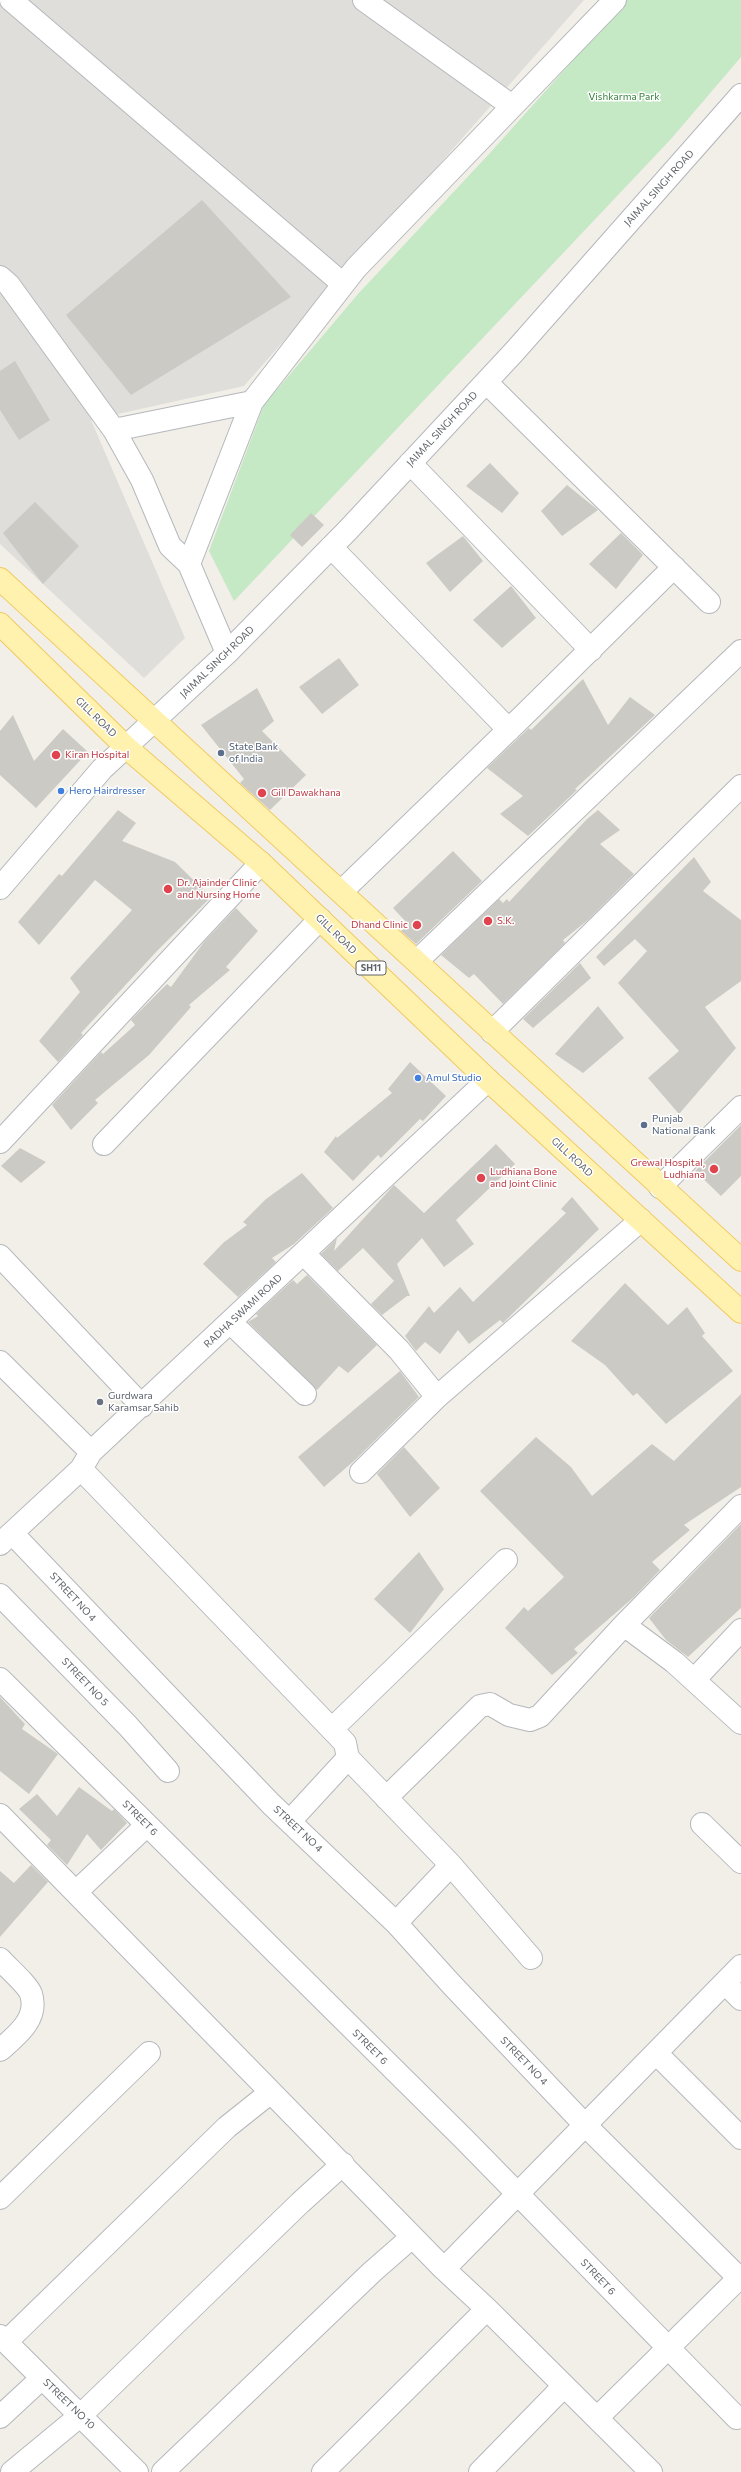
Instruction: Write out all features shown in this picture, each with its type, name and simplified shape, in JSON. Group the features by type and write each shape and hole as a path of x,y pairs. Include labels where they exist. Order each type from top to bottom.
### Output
{"main road":[{"path":"0,579 154,722 342,891 492,1032 741,1260"},
{"name":"GILL ROAD","path":"0,624 127,748 261,863 488,1080 741,1312"}],"street":[{"path":"0,12 6,0"},
{"path":"11,0 343,284"},
{"path":"364,0 512,106"},
{"path":"189,564 252,402 361,262 615,0"},
{"name":"JAIMAL SINGH ROAD","path":"0,888 102,769 127,748 227,653 331,547 486,382 741,95"},
{"path":"0,277 9,286 114,430 142,480 170,546 189,564 227,653"},
{"path":"486,382 709,602"},
{"path":"114,430 252,402"},
{"path":"410,463 591,650"},
{"path":"331,547 509,730"},
{"path":"342,891 591,650 674,567"},
{"path":"417,961 741,651"},
{"path":"492,1032 741,786"},
{"path":"0,1142 261,863"},
{"path":"104,1144 320,919"},
{"name":"RADHA SWAMI ROAD","path":"5,1536 488,1080"},
{"path":"660,1186 741,1107"},
{"path":"361,1472 437,1397 641,1220"},
{"path":"304,1254 398,1350 437,1397"},
{"path":"0,1256 142,1406"},
{"path":"231,1322 305,1394"},
{"path":"0,1362 86,1461 345,1743 348,1758 451,1865 531,1958"},
{"path":"386,1798 480,1706 490,1704 509,1715 530,1720 540,1716 624,1625 741,1506"},
{"name":"STREET NO 4","path":"5,1536 265,1798 396,1923 452,1985 585,2125 740,2278"},
{"path":"332,1729 506,1560"},
{"name":"STREET NO 5","path":"0,1595 128,1726 168,1771"},
{"path":"624,1625 694,1680 741,1723"},
{"path":"694,1680 741,1630"},
{"name":"STREET 6","path":"0,1679 517,2194 737,2418"},
{"path":"290,1821 348,1758"},
{"path":"0,1815 343,2164 412,2237 487,2309 651,2472"},
{"path":"702,1824 741,1862"},
{"path":"76,1892 147,1825"},
{"path":"396,1923 451,1865"},
{"path":"0,1959 31,1994 32,2013 24,2029 0,2050"},
{"path":"444,2269 741,1966"},
{"path":"725,1983 741,1998"},
{"path":"0,2198 149,2053"},
{"path":"656,2053 741,2138"},
{"path":"3,2339 227,2127 271,2092"},
{"path":"12,2472 81,2415 300,2203 343,2164"},
{"path":"163,2472 372,2272 412,2237"},
{"path":"597,2418 740,2278"},
{"path":"324,2472 487,2309"},
{"name":"STREET NO 10","path":"3,2339 137,2472"},
{"path":"0,2417 42,2378"},
{"path":"480,2472 564,2386"}],"shaded area":[{"path":"0,0 584,0 244,386 91,420 185,638 144,678 0,544"}],"green space":[{"name":"Vishkarma Park","path":"627,0 741,0 741,57 671,139 234,601 209,551 264,405 358,294 490,153"}],"building":[{"path":"202,200 291,297 131,395 66,315"},
{"path":"15,361 50,420 19,440 0,410 0,371"},
{"path":"490,463 519,493 502,513 466,486"},
{"path":"567,485 598,510 562,536 541,511"},
{"path":"35,502 79,546 43,584 3,533"},
{"path":"311,513 324,525 302,547 290,535"},
{"path":"621,533 643,555 616,589 589,564"},
{"path":"463,536 483,561 450,592 426,563"},
{"path":"511,586 536,618 502,648 473,620"},
{"path":"339,658 359,685 322,714 299,687"},
{"path":"583,679 608,725 630,697 655,715 575,789 577,790 528,836 500,814 523,796 487,768 529,728 531,730"},
{"path":"257,688 274,721 262,731 306,775 270,810 240,783 244,779 201,725"},
{"path":"13,715 34,761 63,729 88,752 36,808 0,775 0,731"},
{"path":"118,810 136,823 122,841 175,862 211,897 157,951 81,1033 83,1035 58,1062 39,1041 80,992 70,978 132,910 95,880 39,945 18,922 59,874 62,876"},
{"path":"598,810 620,830 600,844 634,874 588,920 563,940 565,943 503,1004 474,974 469,978 441,955 499,899 503,903 507,899 509,902 587,819"},
{"path":"453,851 482,881 416,944 401,931 408,924 393,908"},
{"path":"694,857 711,882 703,891 741,920 741,981 705,1007 736,1048 679,1114 648,1078 679,1051 618,983 647,951 635,939 604,966 596,957"},
{"path":"236,908 258,931 226,967 230,970 189,1005 191,1007 149,1055 95,1100 98,1103 71,1130 52,1105 101,1052 103,1054 135,1025 131,1020 167,984 171,987 204,942"},
{"path":"580,963 591,978 533,1028 523,1019"},
{"path":"598,1006 624,1038 583,1073 555,1054"},
{"path":"410,1062 446,1096 423,1121 420,1119 381,1158 378,1155 353,1181 324,1152 336,1136 337,1138 392,1093 388,1089"},
{"path":"741,1125 741,1176 721,1196 695,1171"},
{"path":"496,1144 515,1164 456,1220 474,1244 444,1267 422,1238 397,1264 410,1296 407,1296 382,1315 371,1304 394,1281 363,1248 338,1271 321,1254 337,1238 334,1251 394,1185 424,1213"},
{"path":"20,1148 46,1162 21,1183 1,1166"},
{"path":"302,1173 333,1208 294,1244 272,1258 276,1262 238,1297 203,1264 223,1243 247,1225 243,1222 266,1199"},
{"path":"572,1197 599,1229 503,1323 500,1320 469,1344 458,1330 440,1354 425,1342 416,1351 405,1336 429,1306 434,1313 460,1287 473,1302 566,1213 561,1209"},
{"path":"307,1275 377,1345 348,1373 339,1366 317,1390 248,1322 258,1316 256,1314 293,1280 297,1284"},
{"path":"625,1283 668,1325 687,1307 705,1333 702,1336 733,1371 666,1424 637,1393 633,1396 605,1365 571,1341"},
{"path":"400,1371 419,1397 355,1460 324,1487 298,1457"},
{"path":"741,1394 741,1487 684,1525 690,1530 652,1562 660,1570 634,1597 574,1649 578,1653 552,1675 505,1628 524,1607 528,1611 564,1577 480,1491 536,1437 571,1467 592,1496 652,1444 674,1461"},
{"path":"404,1447 440,1488 410,1517 377,1474"},
{"path":"741,1524 741,1608 688,1657 666,1640 649,1618"},
{"path":"419,1552 444,1589 410,1633 374,1599"},
{"path":"0,1697 25,1724 22,1729 58,1754 29,1794 0,1771"},
{"path":"79,1787 112,1811 114,1809 127,1823 101,1850 87,1834 67,1865 47,1845 51,1840 19,1809 37,1794 57,1816"},
{"path":"31,1865 48,1882 0,1937 0,1871 14,1883"}],"place":[{"name":"State Bank of India","path":"221,753"},
{"name":"Kiran Hospital","path":"56,755"},
{"name":"Hero Hairdresser","path":"61,791"},
{"name":"Gill Dawakhana","path":"262,793"},
{"name":"Dr. Ajainder Clinic and Nursing Home","path":"168,889"},
{"name":"S.K.","path":"488,921"},
{"name":"Dhand Clinic","path":"417,925"},
{"name":"Amul Studio","path":"418,1078"},
{"name":"Punjab National Bank","path":"644,1125"},
{"name":"Grewal Hospital, Ludhiana","path":"714,1169"},
{"name":"Ludhiana Bone and Joint Clinic","path":"481,1178"},
{"name":"Gurdwara Karamsar Sahib","path":"100,1402"}]}
